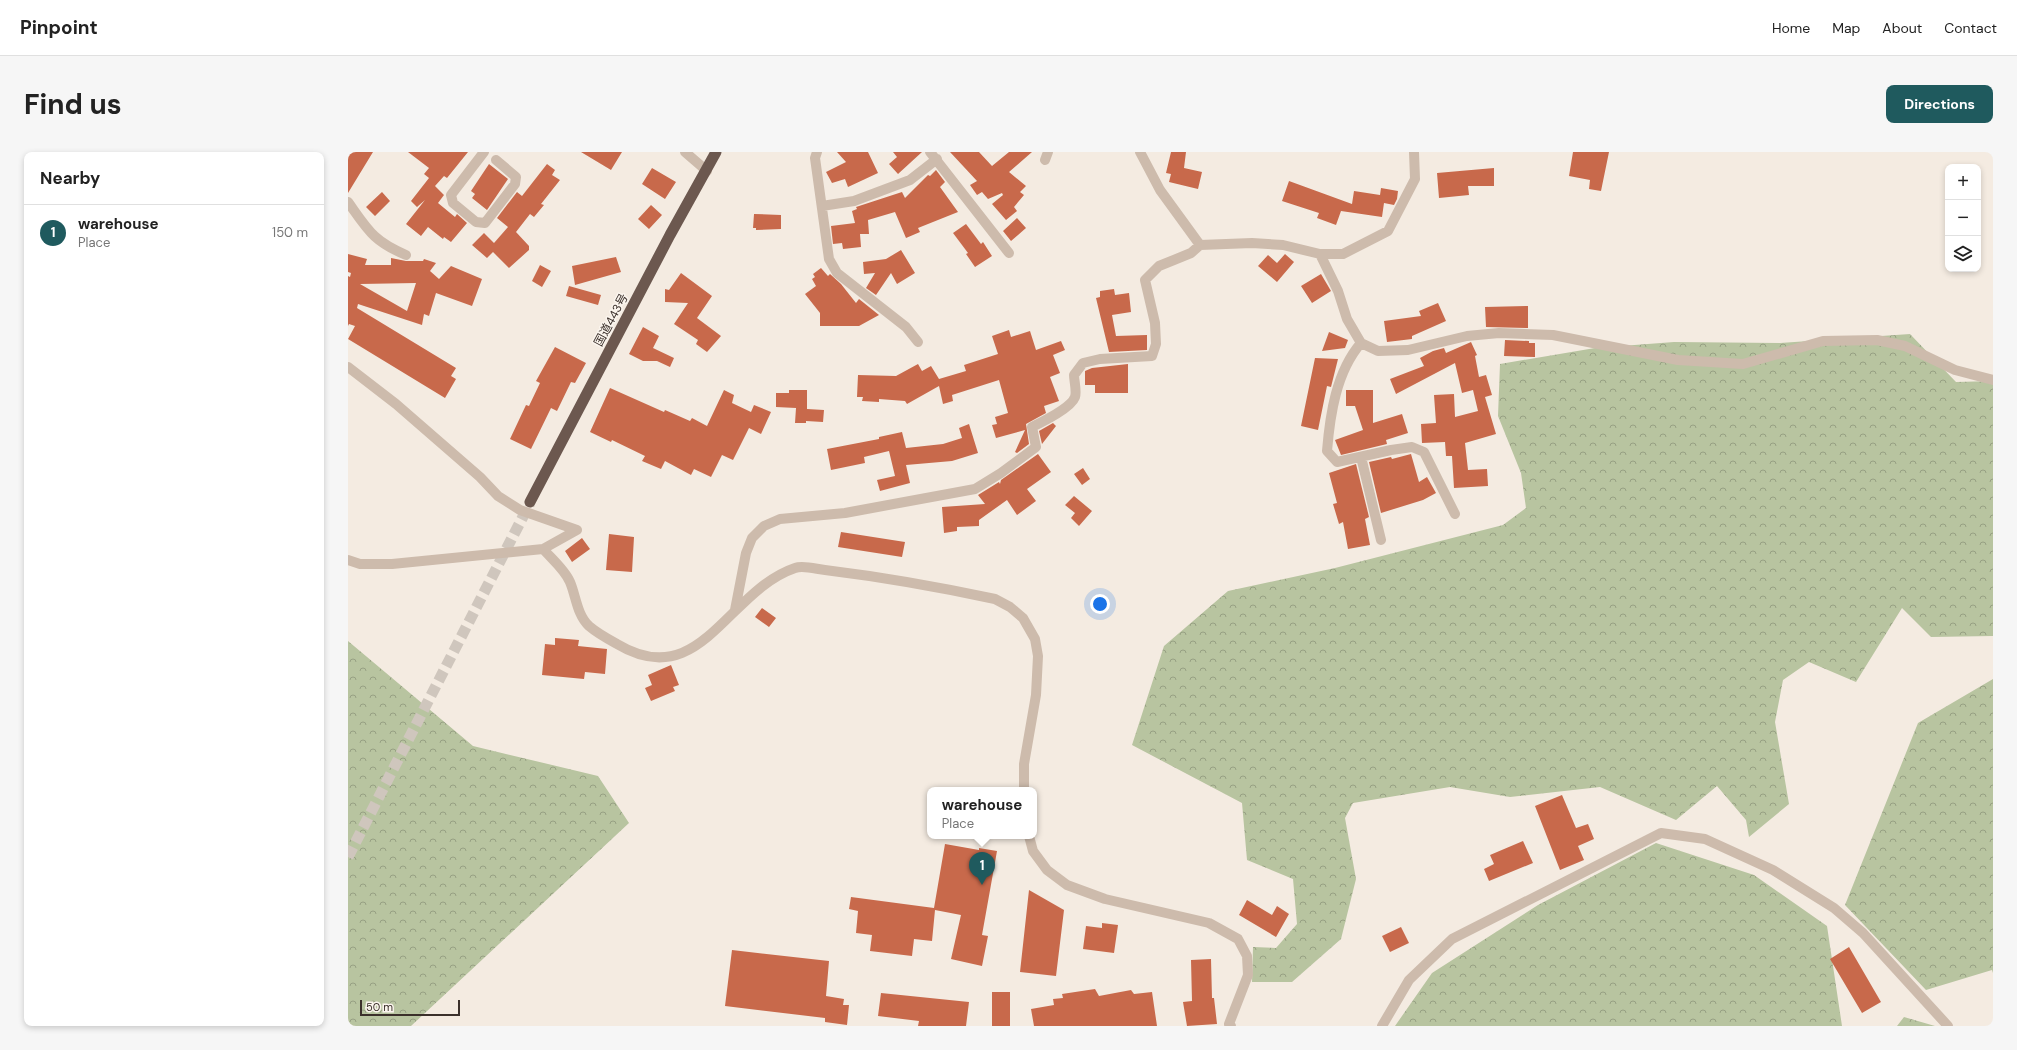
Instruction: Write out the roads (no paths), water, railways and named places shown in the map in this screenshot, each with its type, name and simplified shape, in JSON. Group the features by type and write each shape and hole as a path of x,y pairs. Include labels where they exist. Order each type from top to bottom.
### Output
{"highway":[{"name":"国道443号","path":"530,502 670,235 707,171 716,152"}],"street":[{"path":"485,152 499,156 516,177 515,184 485,223 476,222 452,203 451,195 485,152"},
{"path":"685,152 707,171"},
{"path":"817,152 815,158 827,251 837,273 906,327 918,342"},
{"path":"1140,152 1160,190 1200,245"},
{"path":"735,610 746,553 752,538 764,526 780,519 845,513 975,489 1001,473 1036,447 1032,427 1048,419 1072,402 1075,396 1074,375 1084,363 1100,358 1152,356 1156,344 1155,323 1145,280 1159,266 1191,253 1200,245 1252,243 1275,245 1320,254 1343,254 1388,231 1415,179 1414,152"},
{"path":"822,206 854,200 910,180 933,156 1009,253"},
{"path":"348,202 371,234 389,247 406,255"},
{"path":"1320,254 1338,291 1347,319 1361,343 1378,351 1408,350 1467,336 1499,332 1553,335 1678,360 1743,364 1823,340 1877,340 1905,346 1956,370 1993,380"},
{"path":"1361,343 1356,349 1341,378 1334,401 1327,451 1337,462 1412,447 1424,452 1455,514"},
{"path":"348,367 408,415 480,477 498,496 520,510 577,530 543,549 392,564 360,564 348,560"},
{"path":"1361,457 1381,540"},
{"path":"543,549 570,581 576,605 588,625 632,653 649,658 676,657 701,643 735,610 770,580 796,567 846,573 968,593 995,599 1010,607 1022,618 1035,638 1038,656 1036,696 1024,764 1024,787"},
{"path":"1382,1026 1409,980 1452,939 1661,833 1705,839 1773,870 1834,908 1863,933 1948,1026"},
{"path":"1030,839 1033,851 1047,870 1067,885 1105,899 1209,922 1238,939 1247,956 1248,975 1229,1025"}],"tunnel":[{"path":"348,857 530,503"}],"place":[{"name":"warehouse","path":"982,885"}]}
